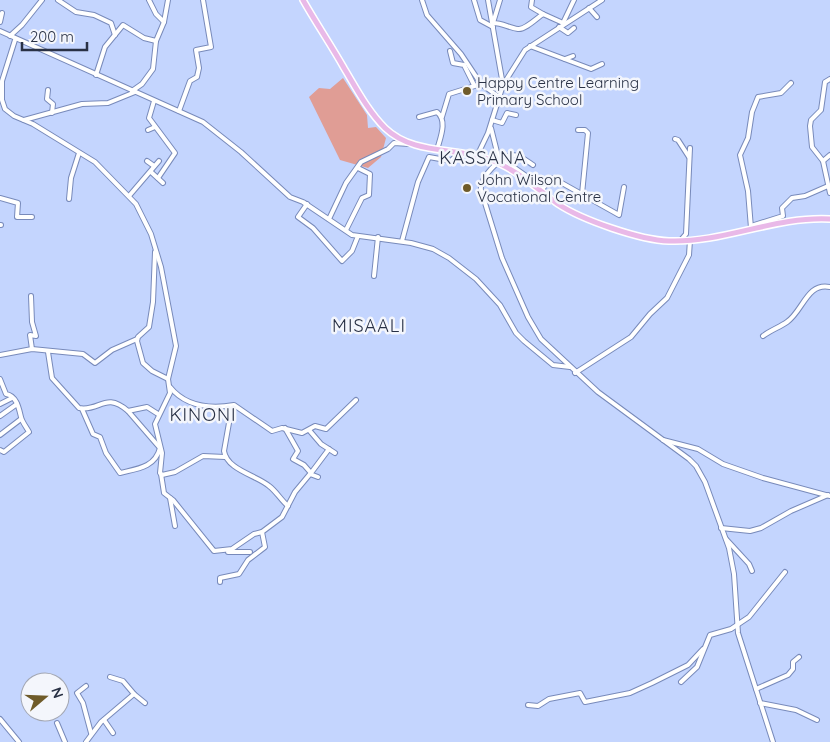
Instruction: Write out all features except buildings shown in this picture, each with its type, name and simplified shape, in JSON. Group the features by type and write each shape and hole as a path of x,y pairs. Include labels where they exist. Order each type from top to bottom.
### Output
{"main road":[{"path":"303,0 374,116 389,131 411,143 437,150 459,152 499,161 564,207 590,219 644,237 680,241 792,220 830,219"}],"street":[{"path":"10,36 22,26 42,0"},
{"path":"58,0 76,12 94,15 111,23 115,35"},
{"path":"149,0 156,14 164,22"},
{"path":"24,120 82,104 108,103 133,92 154,69 156,41 164,22 168,0"},
{"path":"179,111 190,81 197,77 199,68 196,50 211,47 203,0"},
{"path":"422,0 427,15 462,54 481,84 500,97"},
{"path":"474,0 480,20 493,25 522,28 543,14"},
{"path":"488,0 503,85"},
{"path":"493,25 500,0"},
{"path":"532,0 531,7 563,24"},
{"path":"563,24 574,0"},
{"path":"477,156 491,126 503,85 522,53 563,24 602,0"},
{"path":"589,8 597,16"},
{"path":"0,22 2,13"},
{"path":"96,75 106,47 124,25 144,38 156,41"},
{"path":"559,27 568,33 574,28"},
{"path":"0,31 15,40 203,122 216,131 290,197 306,204 346,230 358,236 402,241 433,249 476,278 500,305 520,338 553,365 570,367"},
{"path":"0,112 2,106 2,81 15,40"},
{"path":"530,46 591,69 602,64"},
{"path":"450,51 453,63 464,65 474,85"},
{"path":"565,59 573,56"},
{"path":"830,79 826,82 821,110 810,123 812,147 823,161 830,193"},
{"path":"791,83 789,88 779,94 757,98 752,112 748,138 740,154 748,191 751,227 778,219 783,216 782,208 787,202 828,186"},
{"path":"437,150 443,124 442,117 450,94 481,84"},
{"path":"48,90 46,99 53,104 52,113"},
{"path":"154,101 153,111 148,115 155,130 175,153 158,178"},
{"path":"2,106 8,112 95,162 130,196 142,214 161,267 176,346 168,379 170,388 168,398 158,414 156,428 160,446 164,493 214,551 234,548 254,534 262,532 282,517 298,487 329,449"},
{"path":"418,117 437,112 442,117"},
{"path":"492,120 502,123 507,113 516,115"},
{"path":"491,126 499,161"},
{"path":"148,130 155,130"},
{"path":"578,130 585,130 588,134 582,194"},
{"path":"675,139 678,140 689,157"},
{"path":"329,219 346,182 361,162 388,149 394,143 411,143"},
{"path":"680,241 686,234 690,148"},
{"path":"402,241 418,182 428,158 436,157 451,161 459,152"},
{"path":"68,199 71,178 79,153"},
{"path":"823,161 830,155"},
{"path":"533,165 518,156 499,161 484,176 480,188 502,258 534,330 548,347 616,407 689,460 701,473 725,538 733,566 737,624 773,742"},
{"path":"130,196 137,184 151,172 159,161"},
{"path":"147,162 154,166"},
{"path":"346,230 362,198 369,195 370,174 358,168"},
{"path":"151,172 163,183"},
{"path":"542,190 552,178 620,215 624,188"},
{"path":"0,198 18,203 17,217 32,217"},
{"path":"306,204 298,217 313,228 320,239 342,261 352,251 358,236"},
{"path":"374,276 378,237"},
{"path":"576,373 631,337 650,314 667,298 689,255 690,240"},
{"path":"0,355 32,349 83,354 95,363 112,350 137,339 149,326 153,302 156,250"},
{"path":"763,336 787,322 814,289 824,286 830,287"},
{"path":"31,296 36,336 30,335 32,349"},
{"path":"137,339 144,363 152,371 168,379"},
{"path":"48,352 54,382 76,406 82,409 93,434 100,437 106,453 120,473 136,471 145,466 154,459 160,446"},
{"path":"0,379 2,393 12,398 17,404 21,411 21,419 29,433 4,452 0,450"},
{"path":"170,388 176,395 187,402 216,408 236,406 272,431 285,428 302,433 315,426 326,429 356,400"},
{"path":"0,404 12,398"},
{"path":"82,409 106,402 120,404 160,446"},
{"path":"0,416 17,404"},
{"path":"225,457 224,451 232,406"},
{"path":"128,411 147,407 158,414"},
{"path":"0,435 21,419"},
{"path":"285,428 298,451 293,459 304,465 311,473 318,477"},
{"path":"309,430 321,444 335,453"},
{"path":"660,439 698,449 723,464 762,478 829,495"},
{"path":"161,474 175,472 203,456 225,457 244,472 271,487 288,506"},
{"path":"721,528 750,531 761,528 791,511 829,495"},
{"path":"170,498 174,526"},
{"path":"220,582 220,578 238,576 248,560 265,547 262,532"},
{"path":"725,538 752,571"},
{"path":"236,551 240,543"},
{"path":"224,550 250,552"},
{"path":"681,682 697,667 711,634 728,630 749,617 760,606 784,572"},
{"path":"528,705 538,706 548,699 580,693 585,702 630,693 688,665 704,649"},
{"path":"756,689 788,675 793,669 793,662 799,657"},
{"path":"110,677 123,681 145,703"},
{"path":"86,686 76,693 83,703 94,742"},
{"path":"86,742 104,720 134,694"},
{"path":"760,704 796,710 817,720"},
{"path":"0,719 18,742"},
{"path":"104,720 113,733"},
{"path":"57,724 65,742"}],"shaded area":[{"path":"343,78 367,115 368,128 376,127 386,138 381,157 368,168 340,160 309,97 319,88 330,89"}],"place":[{"name":"Happy Centre Learning Primary School","path":"467,91"},
{"name":"John Wilson Vocational Centre","path":"467,188"}],"district":[{"name":"KASSANA","path":"483,157"},
{"name":"MISAALI","path":"369,325"},
{"name":"KINONI","path":"203,414"}]}
